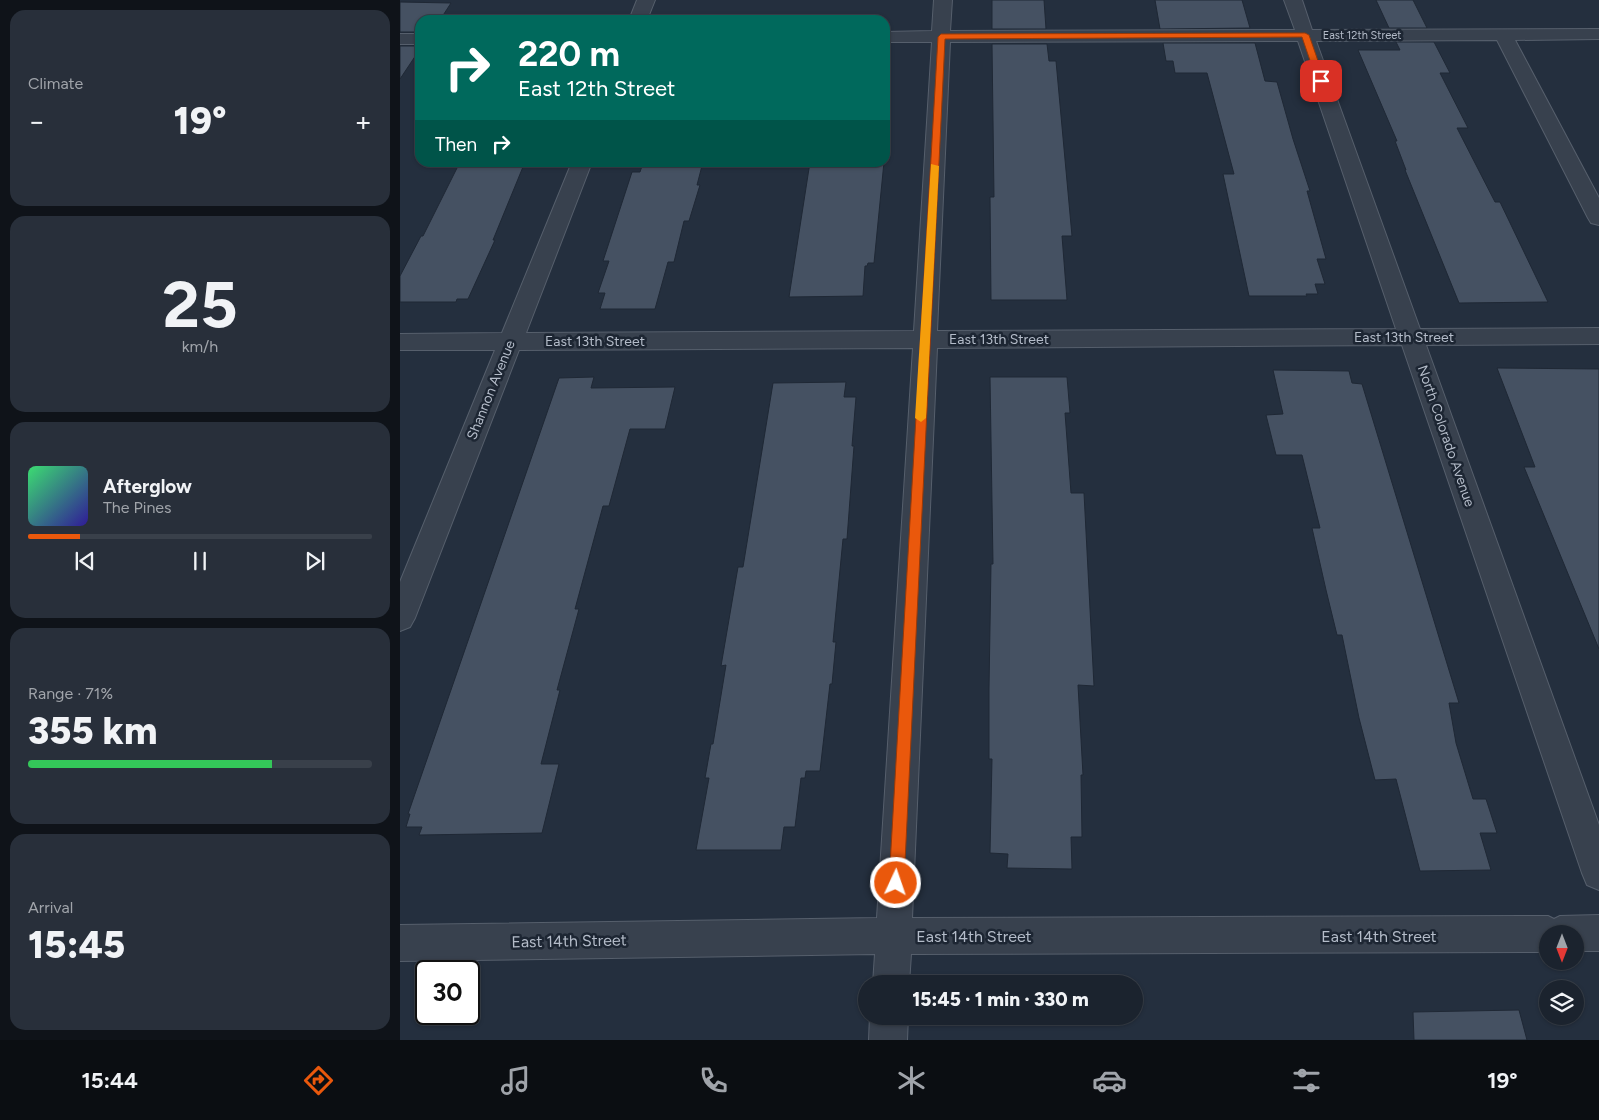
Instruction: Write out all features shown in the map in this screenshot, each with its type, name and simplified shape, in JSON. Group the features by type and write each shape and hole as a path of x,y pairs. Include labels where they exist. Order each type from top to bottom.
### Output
{"street":[{"path":"640,15 646,0"},
{"path":"892,975 943,0"},
{"name":"North Colorado Avenue","path":"1293,0 1599,873"},
{"path":"1502,34 1599,218"},
{"name":"East 12th Street","path":"890,37 1599,34"},
{"path":"400,39 415,39"},
{"name":"Shannon Avenue","path":"400,618 580,167"},
{"name":"East 13th Street","path":"400,342 1599,336"},
{"path":"1584,933 1599,933"},
{"name":"East 14th Street","path":"400,943 894,936 1539,934"},
{"path":"888,1040 889,1025"}],"building":[{"path":"992,0 1044,0 1046,29 992,29"},
{"path":"1155,0 1242,0 1250,28 1160,29"},
{"path":"1376,0 1413,0 1427,28 1389,28"},
{"path":"400,2 451,3 443,15 415,15 415,32 400,32"},
{"path":"1396,42 1434,42 1450,73 1440,73 1468,128 1457,128 1495,202 1500,202 1548,302 1459,303 1405,170 1395,141 1397,141 1358,50 1400,50"},
{"path":"1163,43 1255,43 1265,81 1277,82 1310,191 1307,191 1326,259 1317,259 1325,284 1315,284 1318,294 1306,294 1307,296 1249,296 1223,174 1234,174 1207,73 1175,73 1173,61 1166,61"},
{"path":"992,44 1047,44 1049,61 1056,61 1072,236 1062,236 1067,300 991,300 990,197 994,197"},
{"path":"400,46 415,46 415,56 400,79"},
{"path":"458,167 523,167 493,240 495,240 468,299 457,299 456,302 400,302 400,276 421,236 423,236"},
{"path":"642,167 702,167 697,185 700,185 689,221 684,221 674,262 668,262 655,309 600,309 605,293 598,293 609,261 603,261 632,172 640,172"},
{"path":"809,167 884,167 874,263 868,263 865,266 863,296 789,297"},
{"path":"1497,368 1599,369 1599,649 1524,467 1535,467"},
{"path":"1273,370 1349,371 1352,383 1362,384 1459,703 1449,703 1456,743 1473,799 1486,799 1497,833 1480,833 1491,870 1420,871 1396,779 1375,780 1359,718 1342,635 1337,635 1312,528 1320,528 1302,455 1276,455 1266,415 1283,414"},
{"path":"594,377 591,388 675,387 665,429 630,429 609,506 603,506 575,609 579,609 557,690 560,690 541,764 559,764 542,833 419,835 422,827 406,827 410,814 408,814 559,378"},
{"path":"990,377 1067,377 1070,413 1065,413 1071,493 1084,493 1094,686 1078,685 1083,775 1081,775 1082,837 1071,837 1072,869 1007,868 1008,854 990,853 992,759 989,759 989,688 991,564 993,564"},
{"path":"846,382 844,397 856,397 852,446 854,446 847,539 843,539 833,642 836,642 832,684 830,684 820,771 806,771 805,778 801,778 795,827 784,827 781,850 696,850 709,778 705,778 711,744 713,744 726,665 721,666 738,567 743,567 773,383"},
{"path":"1519,1010 1527,1040 1414,1040 1413,1012"}],"slow traffic":[{"path":"921,418 934,166"}],"route":[{"path":"896,883 941,37 1305,35 1321,81"}]}
